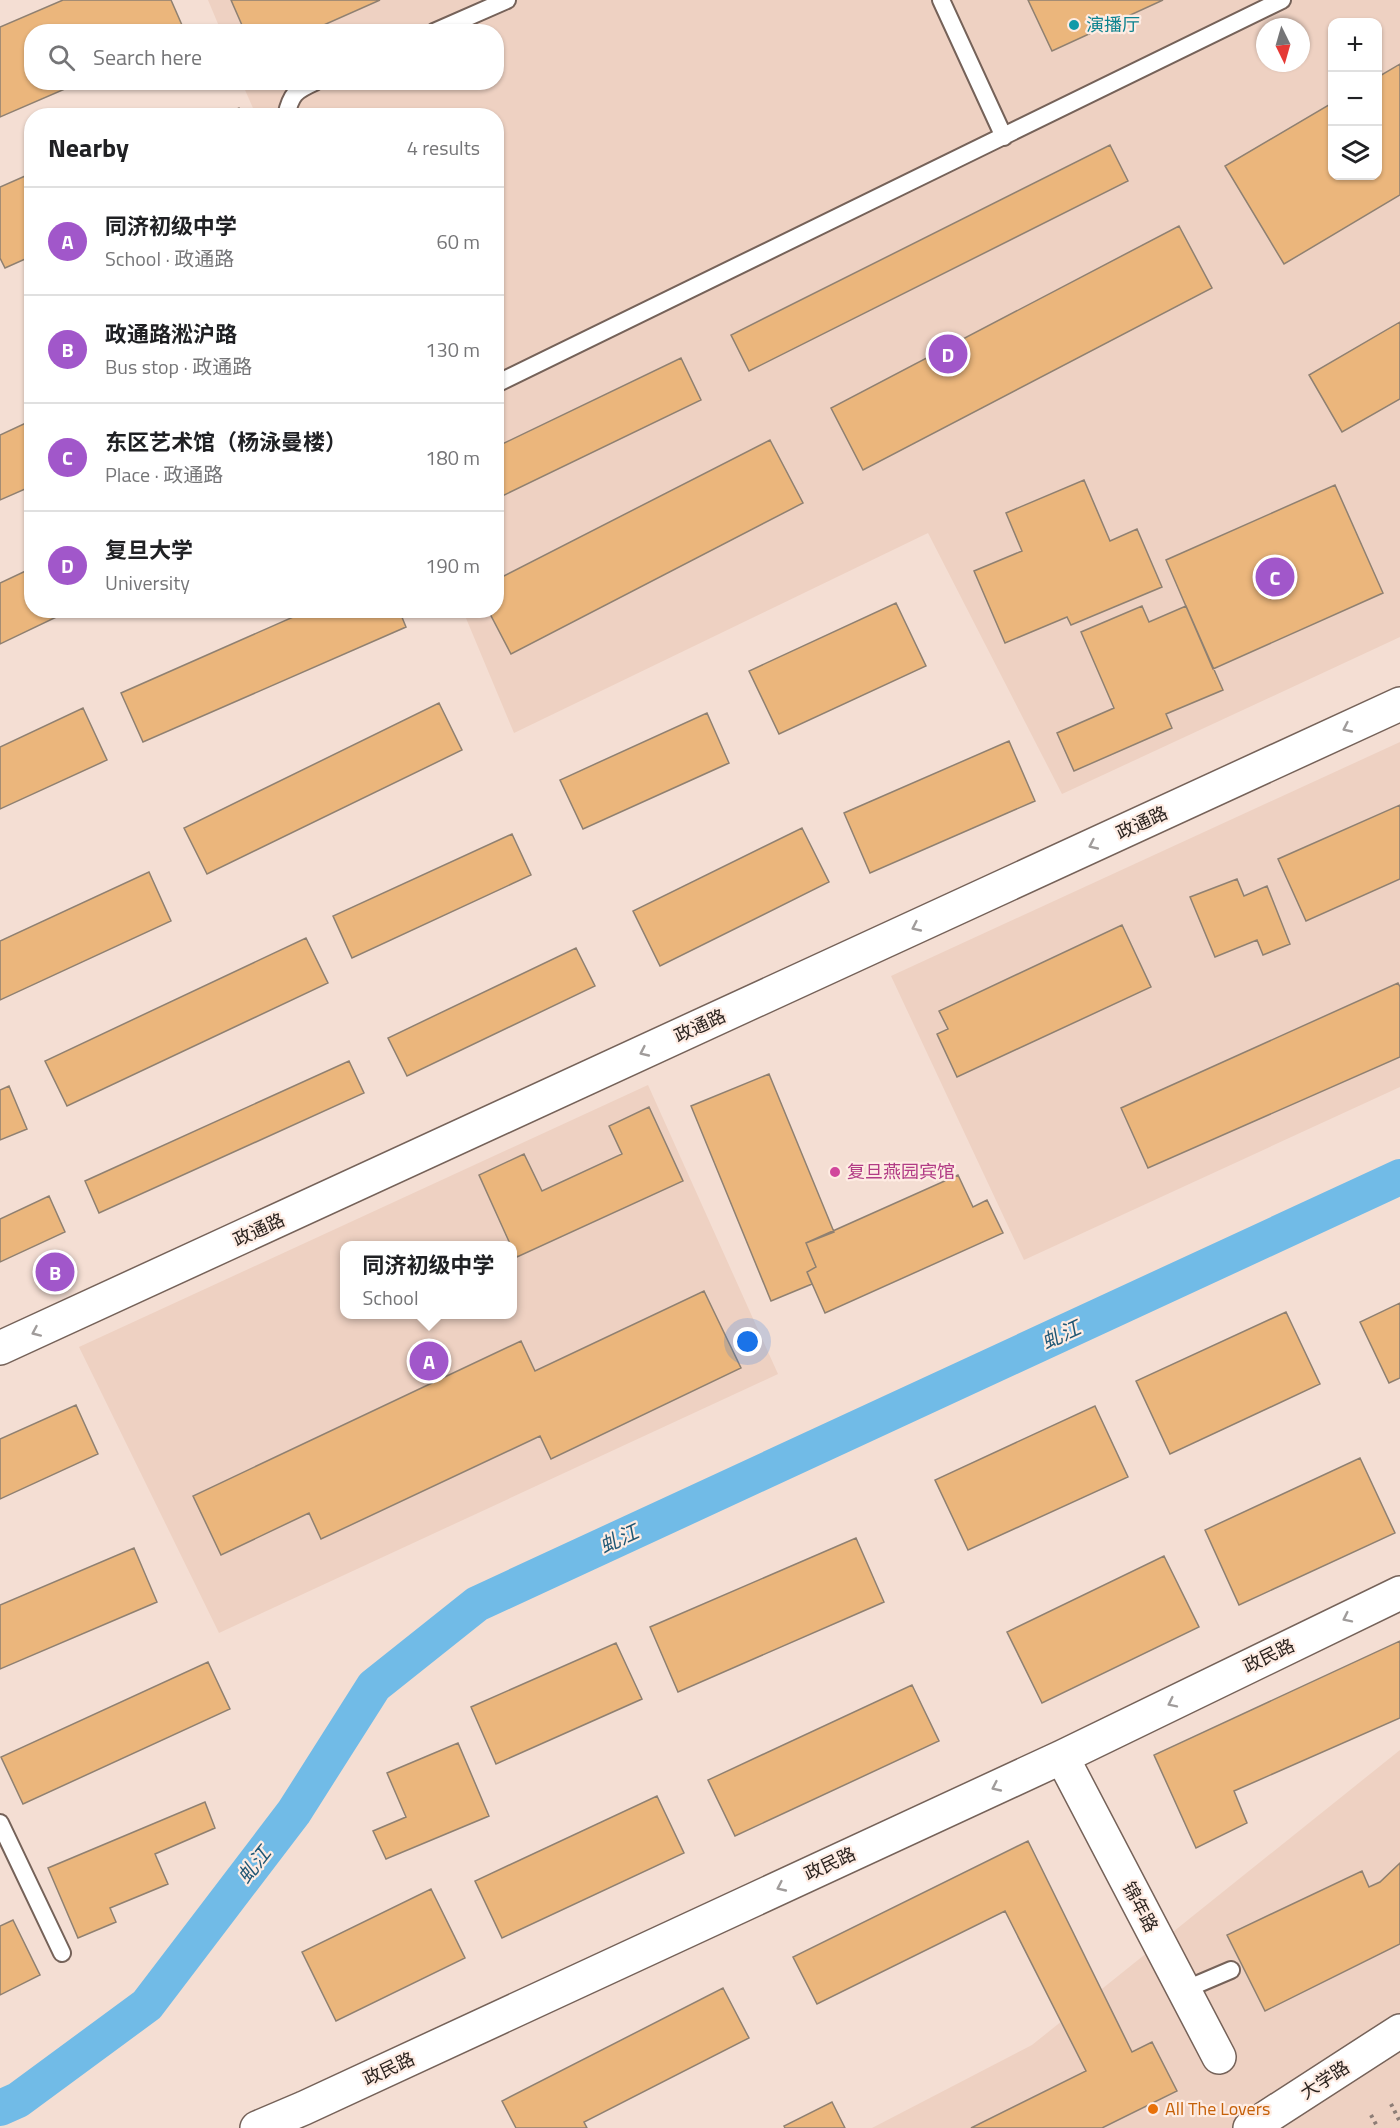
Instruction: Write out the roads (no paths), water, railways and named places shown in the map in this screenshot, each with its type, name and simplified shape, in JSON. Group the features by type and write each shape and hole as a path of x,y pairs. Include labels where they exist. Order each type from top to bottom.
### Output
{"street":[{"name":"政通路","path":"0,1348 1400,704"},
{"name":"政民路","path":"257,2128 309,2118 1400,1593"},
{"name":"锦年路","path":"1062,1757 1219,2057"},
{"name":"大学路","path":"1250,2128 1399,2033"}],"lane":[{"path":"452,24 507,0"},
{"path":"940,0 1004,137"},
{"path":"504,380 1282,0"},
{"path":"288,108 290,100 298,90"},
{"path":"0,1823 62,1953"},
{"path":"1184,1990 1231,1970"}],"waterway":[{"name":"虬江","path":"0,2108 18,2100 147,2005 294,1812 374,1686 477,1604 1400,1177"}],"place":[{"name":"演播厅","path":"1074,25"},
{"name":"复旦大学","path":"948,354"},
{"name":"东区艺术馆（杨泳曼楼）","path":"1275,577"},
{"name":"复旦燕园宾馆","path":"835,1172"},
{"name":"政通路淞沪路","path":"55,1272"},
{"name":"同济初级中学","path":"429,1361"},
{"name":"All The Lovers","path":"1153,2109"}]}
